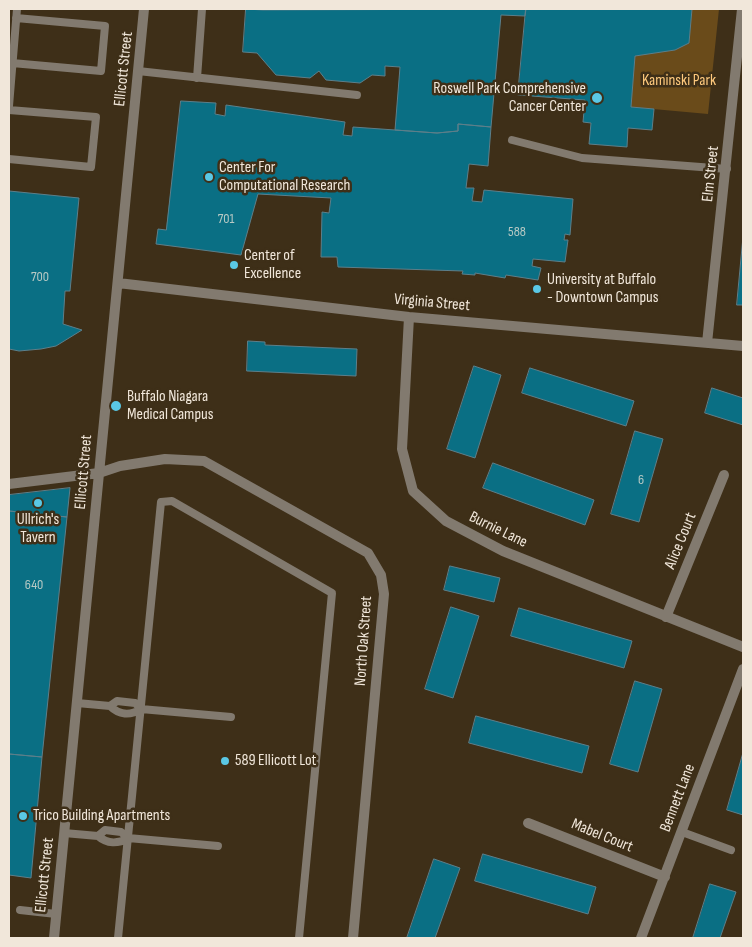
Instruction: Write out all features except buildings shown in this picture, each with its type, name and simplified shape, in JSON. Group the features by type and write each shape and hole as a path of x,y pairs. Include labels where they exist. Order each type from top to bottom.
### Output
{"street":[{"name":"Ellicott Street","path":"54,938 144,9"},
{"name":"Elm Street","path":"707,343 727,169 742,9"},
{"name":"Virginia Street","path":"118,283 410,317 743,346"},
{"name":"Burnie Lane","path":"410,317 402,449 413,491 446,521 503,551 743,647"},
{"name":"North Oak Street","path":"99,473 120,466 166,458 204,461 225,471 368,553 381,575 384,594 353,938"},
{"path":"9,484 99,473"},
{"name":"Alice Court","path":"666,617 724,475"},
{"name":"Bennett Lane","path":"641,938 743,669"},
{"name":"Mabel Court","path":"528,823 664,877"}],"lane":[{"path":"9,159 91,167 96,117 9,108 16,9"},
{"path":"197,78 202,9"},
{"path":"12,63 101,71 105,26 16,18"},
{"path":"138,72 357,95"},
{"path":"512,140 582,158 727,169"},
{"path":"118,938 161,502 172,501 332,593 299,938"},
{"path":"77,703 110,706 116,712 133,714 141,709 231,717"},
{"path":"682,832 730,850"},
{"path":"64,833 98,836 104,841 120,843 128,838 218,846"},
{"path":"20,910 56,914"}],"green space":[{"name":"Kaminski Park","path":"692,9 719,9 708,114 631,107 635,56 675,50 689,43"}],"place":[{"name":"Roswell Park Comprehensive Cancer Center","path":"597,98"},
{"name":"Center For Computational Research","path":"209,177"},
{"name":"Center of Excellence","path":"234,265"},
{"name":"University at Buffalo - Downtown Campus","path":"537,289"},
{"name":"Buffalo Niagara Medical Campus","path":"116,406"},
{"name":"Ullrich's Tavern","path":"38,503"},
{"name":"589 Ellicott Lot","path":"225,761"},
{"name":"Trico Building Apartments","path":"23,816"}]}
